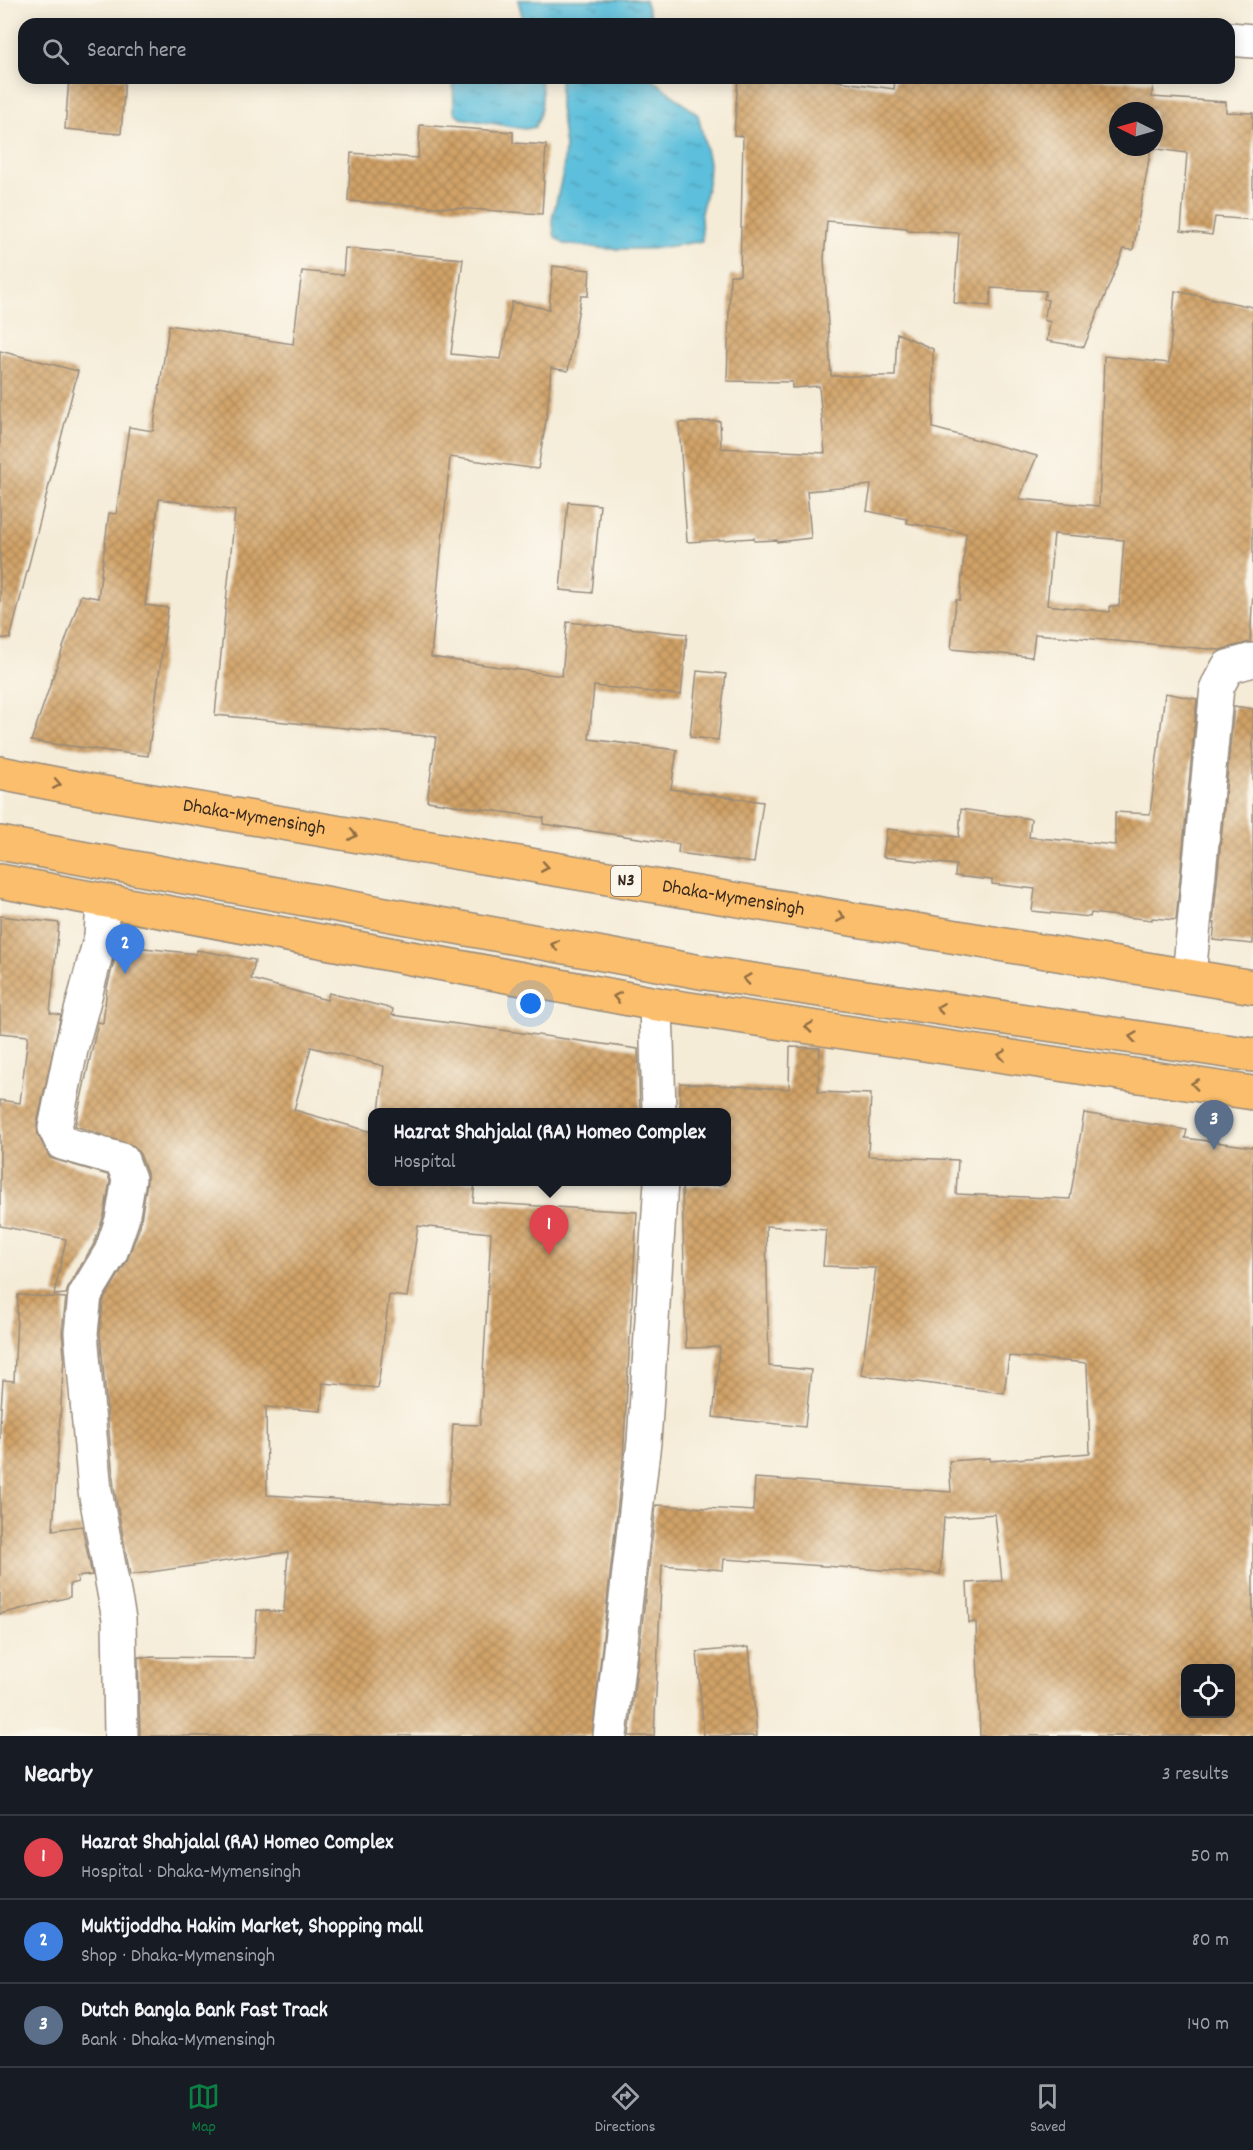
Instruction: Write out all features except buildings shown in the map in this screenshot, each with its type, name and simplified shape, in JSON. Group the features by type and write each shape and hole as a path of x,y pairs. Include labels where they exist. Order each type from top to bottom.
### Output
{"highway":[{"name":"Dhaka-Mymensingh","path":"0,773 87,790 1253,987"},
{"path":"0,843 706,973 1253,1055"},
{"path":"0,881 656,1004 1253,1092"}],"street":[{"path":"1235,40 1253,41"},
{"path":"1189,976 1217,687 1228,667 1253,660"},
{"path":"103,901 101,936 72,1045 55,1128 62,1143 122,1160 129,1179 122,1220 111,1252 85,1295 81,1333 95,1491 119,1618 121,1736"},
{"path":"656,1004 659,1108"},
{"path":"610,1736 644,1442 661,1186"}],"water":[{"path":"518,0 645,0 650,15 649,18 522,18"},
{"path":"453,84 541,84 542,103 535,127 525,129 461,118 454,112"},
{"path":"560,84 659,84 698,115 709,162 708,184 701,213 702,241 652,249 609,249 564,244 555,237 552,219 563,173 565,147"}],"place":[{"name":"Muktijoddha Hakim Market, Shopping mall","path":"125,974"},
{"name":"Dutch Bangla Bank Fast Track","path":"1214,1150"},
{"name":"Hazrat Shahjalal (RA) Homeo Complex","path":"549,1255"}]}
